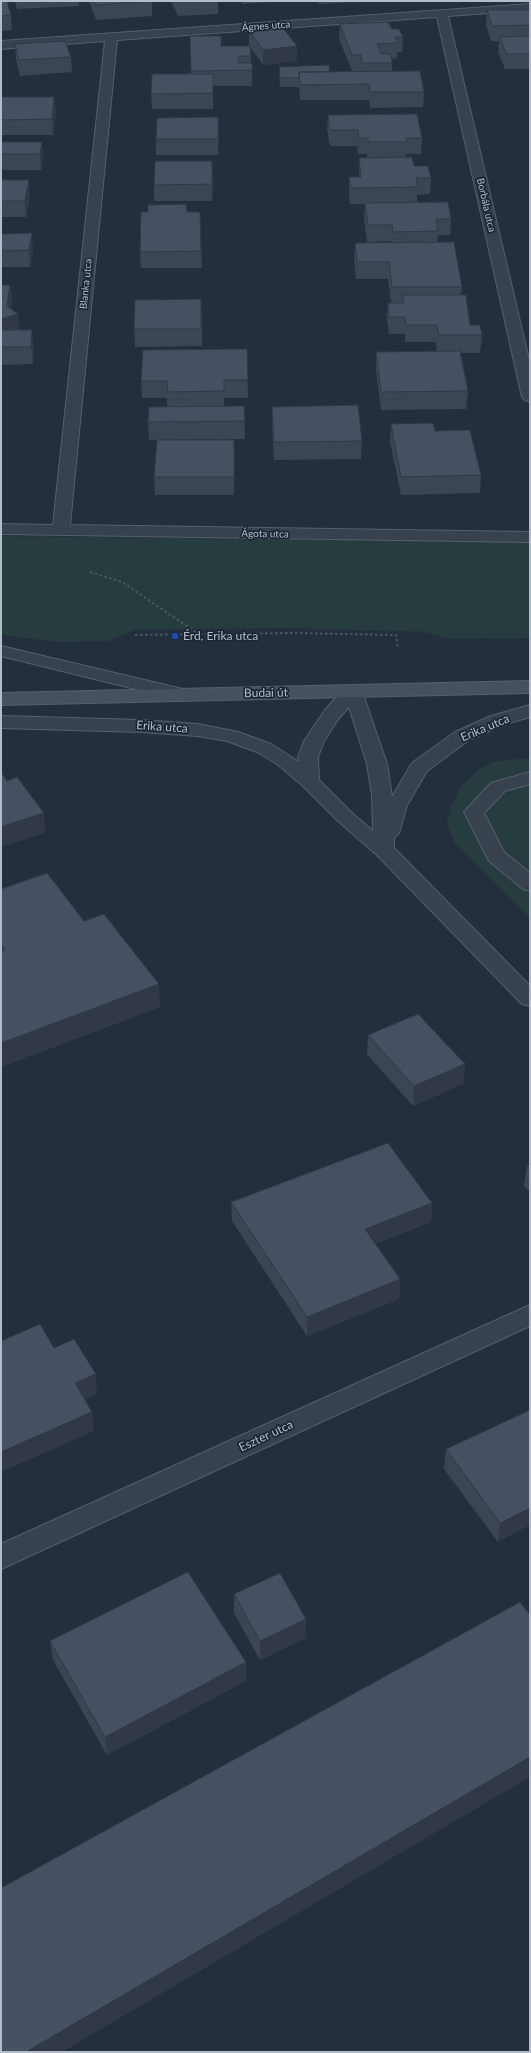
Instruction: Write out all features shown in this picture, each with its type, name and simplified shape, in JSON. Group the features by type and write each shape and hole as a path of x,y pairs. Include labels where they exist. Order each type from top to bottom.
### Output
{"main road":[{"name":"Budai út","path":"1,699 530,687"}],"street":[{"name":"Ágnes utca","path":"1,45 530,7"},
{"name":"Borbála utca","path":"442,14 530,397"},
{"name":"Blanka utca","path":"61,531 111,37"},
{"name":"Ágota utca","path":"1,529 530,537"},
{"path":"1,651 184,695"},
{"path":"309,781 308,757 314,740 332,714 353,691 377,764 382,795 384,850"},
{"name":"Erika utca","path":"384,850 398,805 419,767 462,736 498,720 530,711"},
{"name":"Erika utca","path":"1,722 141,726 198,730 231,736 264,748 284,760 309,781 345,817 384,850 530,999"},
{"path":"530,778 498,788 474,812 496,856 530,884"},
{"name":"Eszter utca","path":"1,1557 530,1314"}],"path":[{"path":"61,531 87,571 122,582 198,634"},
{"path":"135,634 396,634 403,690"}],"green space":[{"path":"1,536 530,542 530,638 451,639 425,632 283,628 135,630 108,641 60,642 14,637 1,634"},
{"path":"530,758 530,918 454,842 447,823 451,807 462,785 479,769 496,761"}],"building":[{"path":"1,1 7,1 11,15 1,16"},
{"path":"94,1 152,1 95,5"},
{"path":"487,10 530,10 530,25 492,26"},
{"path":"388,22 392,29 399,29 403,37 395,37 398,43 377,44 381,54 391,54 392,63 362,63 361,55 352,55 340,24"},
{"path":"283,28 297,46 263,50 249,31"},
{"path":"190,36 221,36 221,46 250,46 251,56 238,56 239,63 252,63 252,70 191,71"},
{"path":"530,36 530,54 506,54 500,37"},
{"path":"65,41 71,57 19,60 15,44"},
{"path":"329,65 330,72 299,72 299,78 280,78 279,67"},
{"path":"420,71 424,92 370,92 369,84 300,85 299,72"},
{"path":"152,74 213,74 213,93 151,94"},
{"path":"1,97 54,97 52,119 1,120"},
{"path":"417,114 422,138 406,138 407,142 368,142 368,138 359,138 358,130 330,130 328,115"},
{"path":"218,117 218,139 156,139 157,118"},
{"path":"1,142 42,142 40,154 1,154"},
{"path":"412,157 414,166 428,166 431,178 416,178 418,187 351,188 349,177 361,177 359,158"},
{"path":"155,161 212,161 212,184 154,185"},
{"path":"1,180 29,180 25,201 1,201"},
{"path":"448,202 451,219 436,219 438,231 393,232 392,225 368,225 365,203"},
{"path":"186,204 187,212 200,212 201,251 140,252 141,212 148,212 148,205"},
{"path":"32,233 29,250 1,251 1,234"},
{"path":"454,242 462,287 392,287 389,262 357,262 355,243"},
{"path":"1,285 10,285 7,306 18,314 1,319"},
{"path":"403,295 466,295 470,325 480,325 482,335 439,335 437,325 406,325 405,317 389,317 388,303 404,303"},
{"path":"201,299 201,329 134,329 135,300"},
{"path":"1,330 32,330 31,347 1,347"},
{"path":"247,349 248,380 224,380 224,391 167,392 168,381 141,381 143,350"},
{"path":"460,351 468,391 381,392 376,352"},
{"path":"358,405 362,441 274,442 272,407"},
{"path":"244,406 245,421 148,422 149,407"},
{"path":"433,423 435,431 470,430 481,475 401,477 391,424"},
{"path":"157,440 234,440 234,477 154,477"},
{"path":"1,772 7,781 17,777 44,813 1,827"},
{"path":"47,873 84,921 104,914 159,984 1,1043 1,951 5,950 1,944 1,889"},
{"path":"418,1014 465,1064 414,1086 368,1035"},
{"path":"388,1143 432,1203 365,1229 400,1279 307,1317 231,1202"},
{"path":"40,1324 54,1348 74,1339 96,1374 75,1383 92,1412 1,1452 1,1341"},
{"path":"530,1410 530,1508 500,1523 446,1449"},
{"path":"188,1572 246,1662 105,1737 50,1641"},
{"path":"280,1573 306,1619 260,1641 234,1594"},
{"path":"520,1602 530,1615 530,1757 26,2052 1,2052 1,1888"}],"place":[{"name":"Érd, Erika utca","path":"175,636"}]}
